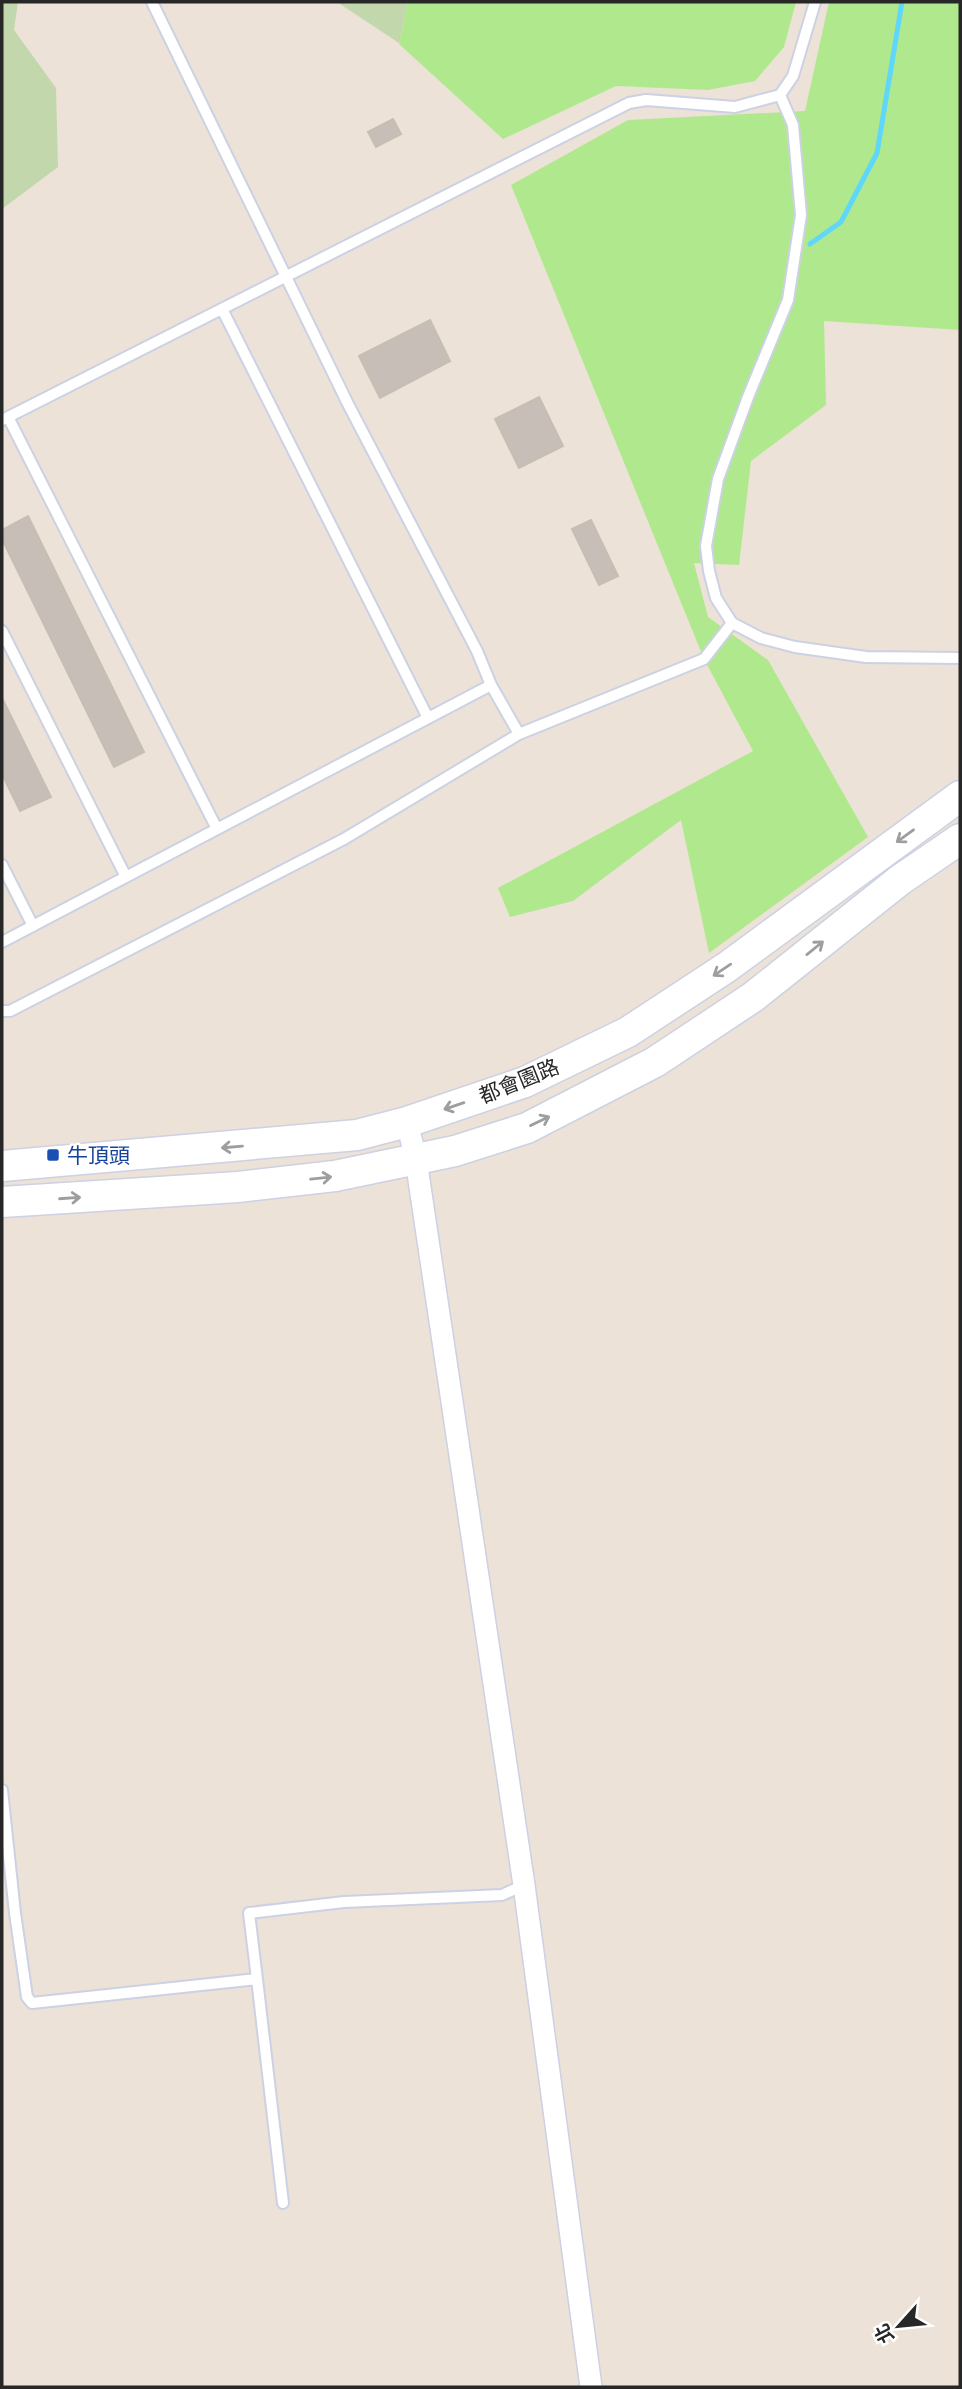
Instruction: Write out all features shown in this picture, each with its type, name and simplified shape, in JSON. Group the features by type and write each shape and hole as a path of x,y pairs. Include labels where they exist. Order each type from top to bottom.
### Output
{"street":[{"name":"都會園路","path":"2,1166 357,1135 407,1122 525,1082 628,1032 727,967 960,796"},
{"name":"都會園路","path":"2,1202 238,1187 335,1177 455,1151 527,1128 655,1062 753,997 900,880 960,839"},
{"path":"407,1122 416,1160 524,1885 591,2387"}],"lane":[{"path":"152,2 348,404 477,651 491,685 519,734"},
{"path":"217,829 5,419 629,103 646,100 735,107 779,95 793,76 815,2"},
{"path":"779,95 793,125 801,215 788,300 718,479 706,546 716,598 732,623 761,638 795,647 866,657 960,658"},
{"path":"222,309 428,718"},
{"path":"2,1011 10,1011 344,839 519,734 705,659 732,623"},
{"path":"2,631 126,877"},
{"path":"2,942 491,685"},
{"path":"2,865 33,926"},
{"path":"2,1790 27,1997 32,2003 257,1979"},
{"path":"283,2203 249,1913 344,1902 502,1895 524,1885"}],"green space":[{"path":"2,2 18,2 14,30 56,88 58,167 2,209"},
{"path":"337,2 408,2 399,44 399,43"},
{"path":"408,2 796,2 784,47 755,81 708,90 616,86 503,139 399,44"},
{"path":"829,2 960,2 960,330 824,321 826,405 751,461 739,565 694,563 708,617 768,660 868,837 709,953 681,820 573,901 510,917 498,888 753,751 704,659 511,185 628,120 805,111"}],"building":[{"path":"393,119 401,134 376,147 368,132"},
{"path":"430,320 450,361 380,398 359,356"},
{"path":"539,397 563,446 519,468 495,419"},
{"path":"28,516 144,752 114,767 2,539 2,530"},
{"path":"591,520 618,576 599,585 572,529"},
{"path":"2,698 51,797 20,811 2,774"}],"waterway":[{"path":"810,244 841,222 877,153 902,2"}],"place":[{"name":"牛頂頭","path":"53,1155"}]}
